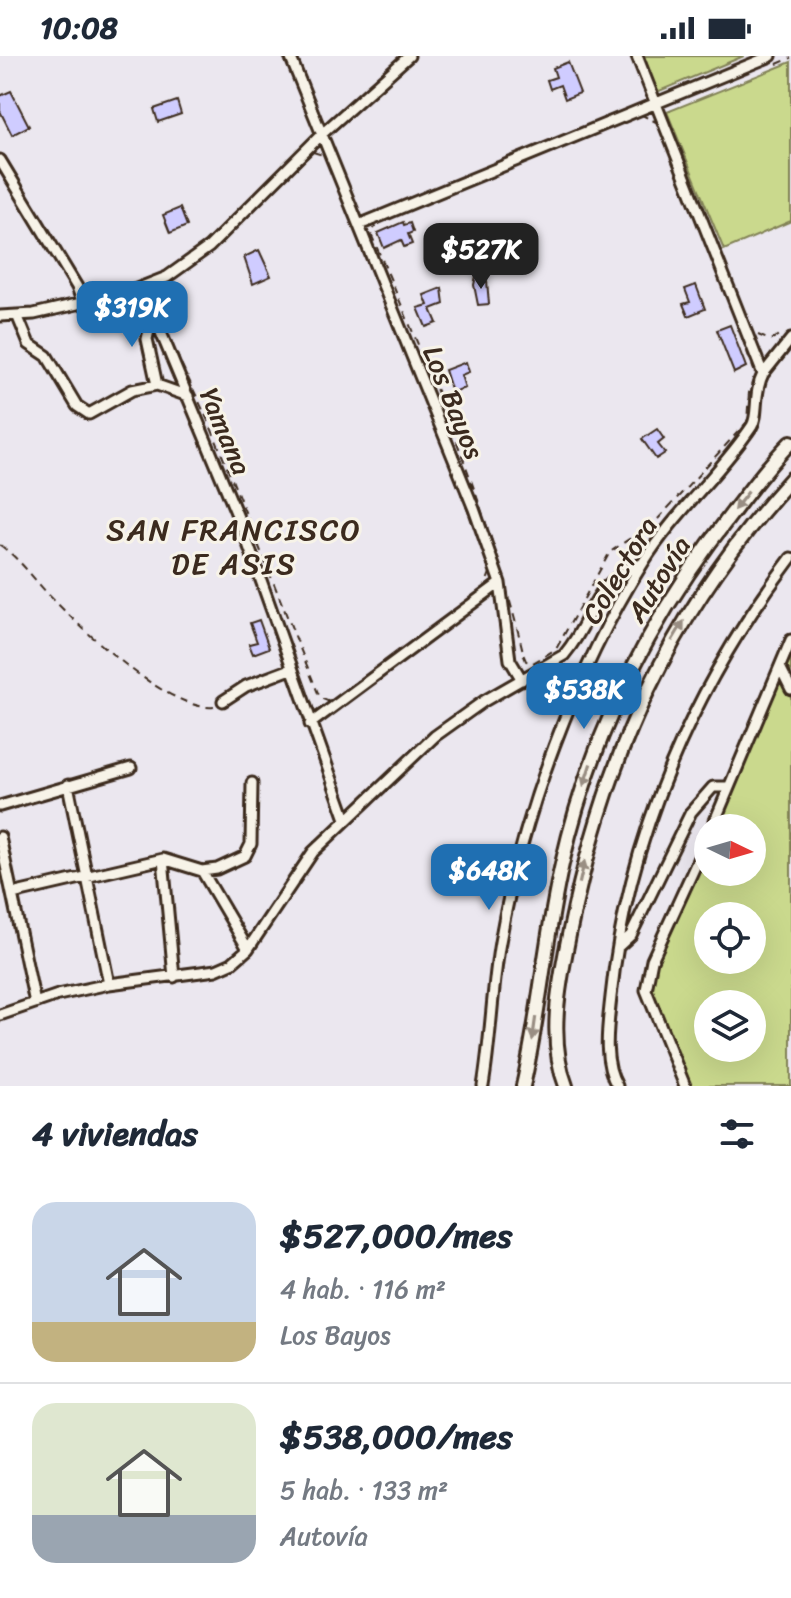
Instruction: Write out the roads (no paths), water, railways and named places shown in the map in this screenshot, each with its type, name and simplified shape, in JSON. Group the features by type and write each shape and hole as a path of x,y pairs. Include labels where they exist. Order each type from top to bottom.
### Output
{"street":[{"name":"Los Bayos","path":"290,56 474,509 500,583 510,660 522,680"},
{"path":"0,316 34,314 167,277 209,247 323,133 409,56"},
{"path":"637,56 763,374 791,339"},
{"path":"359,225 771,56"},
{"path":"0,160 77,287 82,301"},
{"name":"Yamana","path":"142,285 242,527 346,819"},
{"path":"154,314 147,339 157,385"},
{"path":"17,315 29,344 47,356 80,410 89,414 132,390 157,385 188,396"},
{"name":"Colectora","path":"483,1086 495,975 509,893 539,791 582,682 643,563 691,498 755,423 756,387 763,374"},
{"name":"Autovía","path":"523,1086 562,864 590,765 611,713 628,675 679,586 732,513 791,442"},
{"name":"Autovía","path":"566,1086 556,1032 558,1004 576,898 607,784 640,704 683,623 725,557 791,479"},
{"path":"617,1086 607,1055 618,947 630,879 669,769 712,678 740,629 791,558"},
{"path":"0,1015 109,984 216,970 232,963 248,949 302,865 346,819 435,736 484,701 564,655 573,644 601,589 614,577 643,563"},
{"path":"310,724 500,583"},
{"path":"718,814 791,640"},
{"path":"780,667 791,689"},
{"path":"223,701 246,686 291,669"},
{"path":"541,669 582,682"},
{"path":"0,806 131,768"},
{"path":"12,894 163,859 202,871 217,869 245,856 251,844 254,828 252,783"},
{"path":"68,785 109,984"},
{"path":"618,947 631,935 691,812 713,787 729,787"},
{"path":"0,837 35,1003"},
{"path":"163,859 174,977"},
{"path":"685,1086 646,990 656,952 694,869"},
{"path":"202,871 248,949"}],"district":[{"name":"SAN FRANCISCO DE ASIS","path":"234,547"}]}
